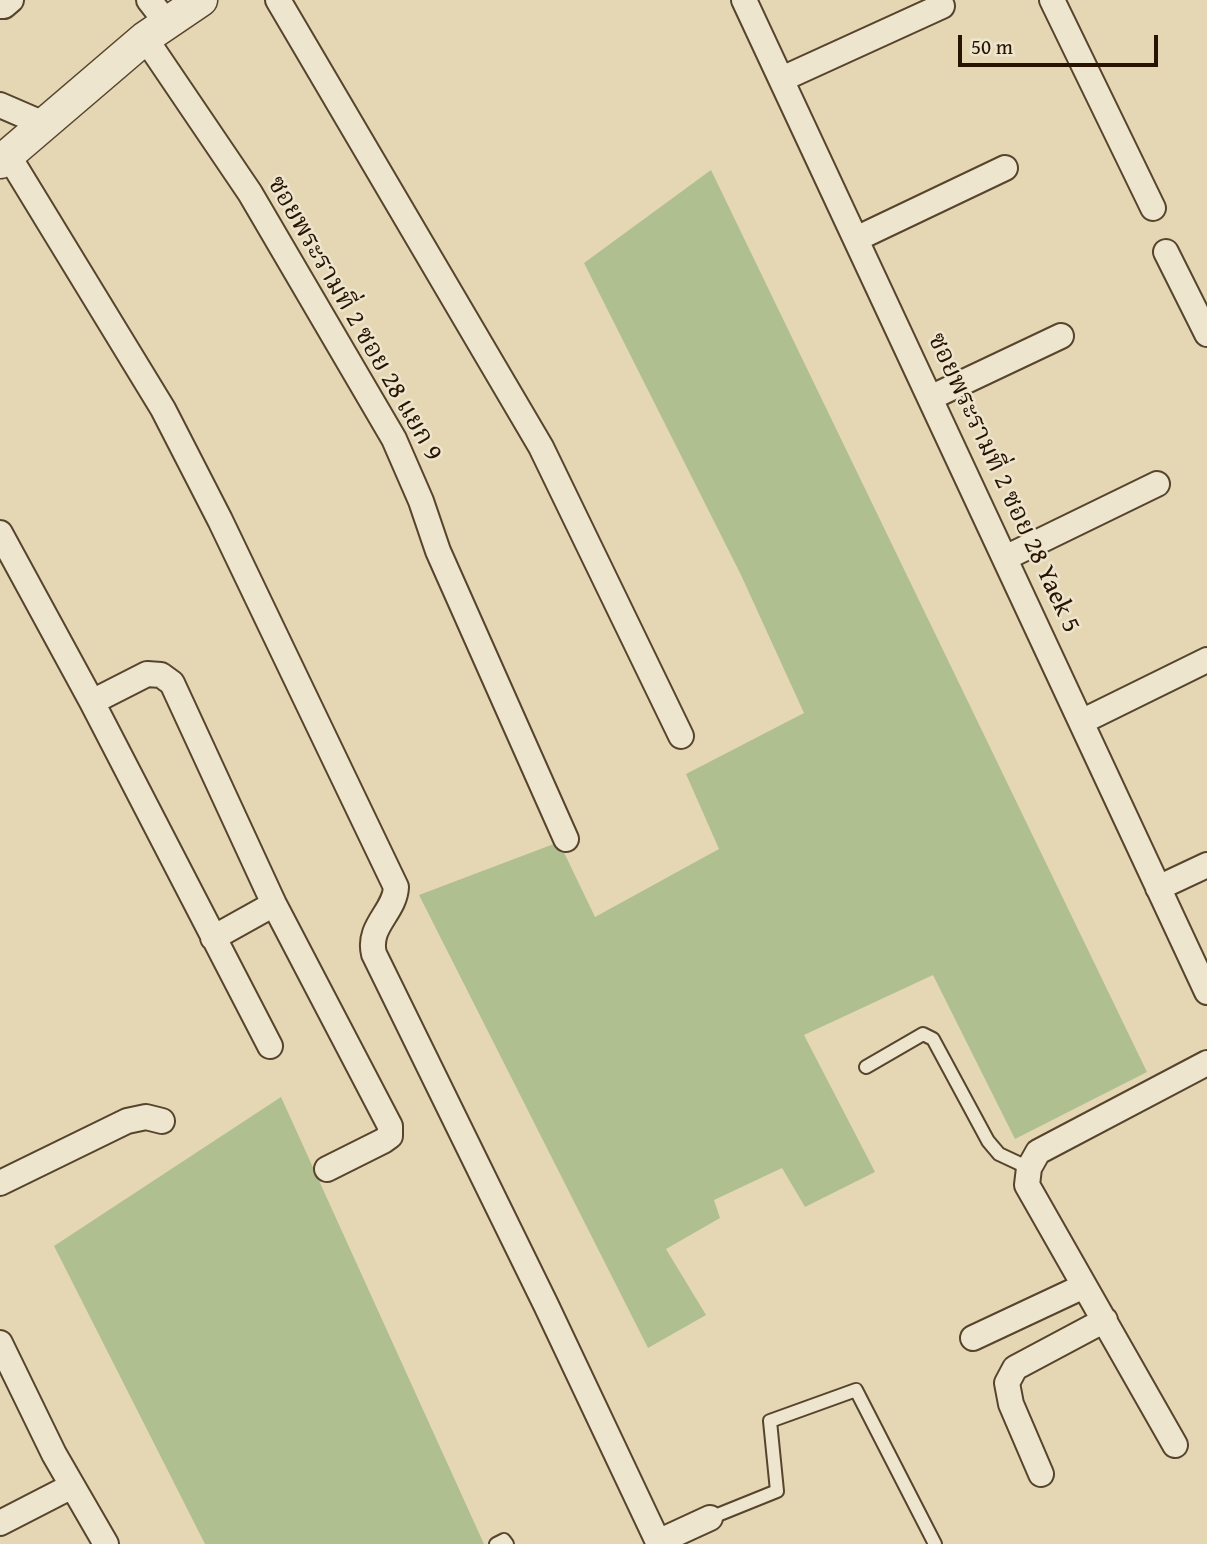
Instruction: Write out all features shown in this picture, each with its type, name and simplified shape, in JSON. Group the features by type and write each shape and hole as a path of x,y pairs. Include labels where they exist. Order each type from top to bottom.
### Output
{"street":[{"path":"0,6 11,0"},
{"path":"201,0 154,20 4,158 163,409 226,533 396,887 396,898 382,916 372,943 374,954 510,1230 657,1543 710,1518"},
{"path":"278,0 541,447 681,736"},
{"name":"ซอยพระรามที่ 2 ซอย 28 Yaek 5","path":"744,0 1207,992"},
{"path":"1052,0 1153,208"},
{"path":"782,79 942,6"},
{"name":"ซอยพระรามที่ 2 ซอย 28 แยก 9","path":"154,20 250,193 394,439 421,501 438,551 566,839"},
{"path":"0,105 44,124"},
{"path":"856,240 1005,168"},
{"path":"1166,252 1207,334"},
{"path":"930,398 1061,336"},
{"path":"1004,558 1157,484"},
{"path":"0,533 92,702 271,1046"},
{"path":"1081,722 1207,660"},
{"path":"92,702 147,674 161,675 172,683 274,904 390,1126 390,1136 383,1142 327,1169"},
{"path":"1158,888 1207,865"},
{"path":"213,938 274,904"},
{"path":"1175,1445 1027,1185 1029,1168 1038,1152 1207,1063"},
{"path":"0,1183 127,1121 146,1116 162,1121"},
{"path":"973,1338 1084,1286"},
{"path":"1041,1474 1011,1404 1007,1383 1015,1368 1105,1320"},
{"path":"0,1343 72,1486 106,1544"},
{"path":"0,1523 72,1486"}],"lane":[{"path":"866,1067 923,1034 929,1036 988,1141 999,1154 1029,1168"},
{"path":"710,1518 777,1491 770,1421 856,1391 935,1544"},
{"path":"496,1544 504,1540 507,1544"}],"green space":[{"path":"711,170 1147,1072 1015,1139 933,975 804,1035 875,1172 805,1207 782,1168 714,1200 720,1218 666,1249 706,1315 648,1348 419,895 559,842 595,917 719,849 686,774 804,713 741,575 584,263"},
{"path":"281,1097 484,1544 205,1544 54,1246"}]}
